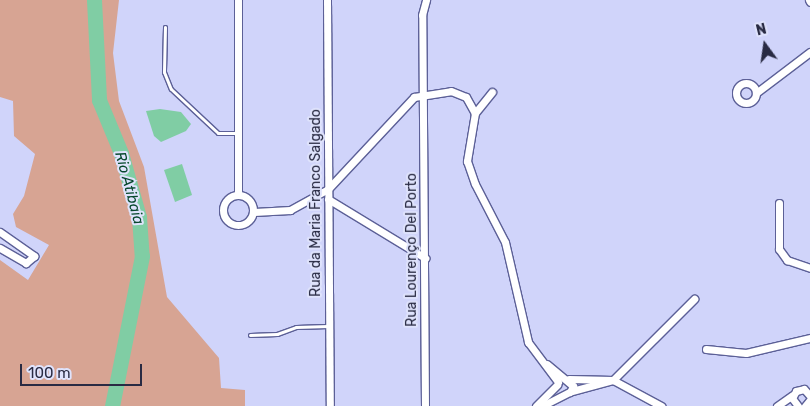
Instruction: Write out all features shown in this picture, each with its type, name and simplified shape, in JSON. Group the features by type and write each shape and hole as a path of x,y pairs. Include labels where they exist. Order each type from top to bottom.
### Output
{"street":[{"path":"238,0 238,194"},
{"name":"Rua da Maria Franco Salgado","path":"327,0 330,406"},
{"name":"Rua Lourenço Del Porto","path":"425,406 425,94 422,15 426,0"},
{"path":"756,93 810,52"},
{"path":"238,194 224,202 222,213 228,222 242,225 254,212 290,210 328,189 402,106 414,97 451,92 466,97 475,113"},
{"path":"492,92 475,113 468,161 475,184 505,242 528,342 558,383 568,392"},
{"path":"238,194 250,201 254,212"},
{"path":"328,199 425,258"},
{"path":"779,203 779,249 787,260 810,268"},
{"path":"0,232 34,256 26,263 0,248"},
{"path":"542,406 568,392 614,380 694,299"},
{"path":"706,349 746,353 810,338"},
{"path":"542,361 568,378"},
{"path":"568,378 568,392"},
{"path":"536,406 558,383 568,378 614,380 661,406"},
{"path":"777,406 793,396 798,390 809,392"},
{"path":"786,406 796,405 793,396"}],"lane":[{"path":"165,27 164,72 171,89 218,133 238,133"},
{"path":"250,335 277,334 296,327 329,326"}],"shaded area":[{"path":"0,0 119,0 113,53 119,101 144,167 167,297 219,358 221,388 245,390 245,406 0,406 0,260 28,280 49,245 16,227 13,214 24,196 35,154 14,136 13,101 0,97"},
{"path":"160,109 181,112 191,124 186,131 161,142 154,136 146,111"},
{"path":"182,164 192,195 175,202 164,170"}],"waterway":[{"name":"Rio Atibaia","path":"94,0 99,100 121,153 139,217 142,256 112,406"}]}
